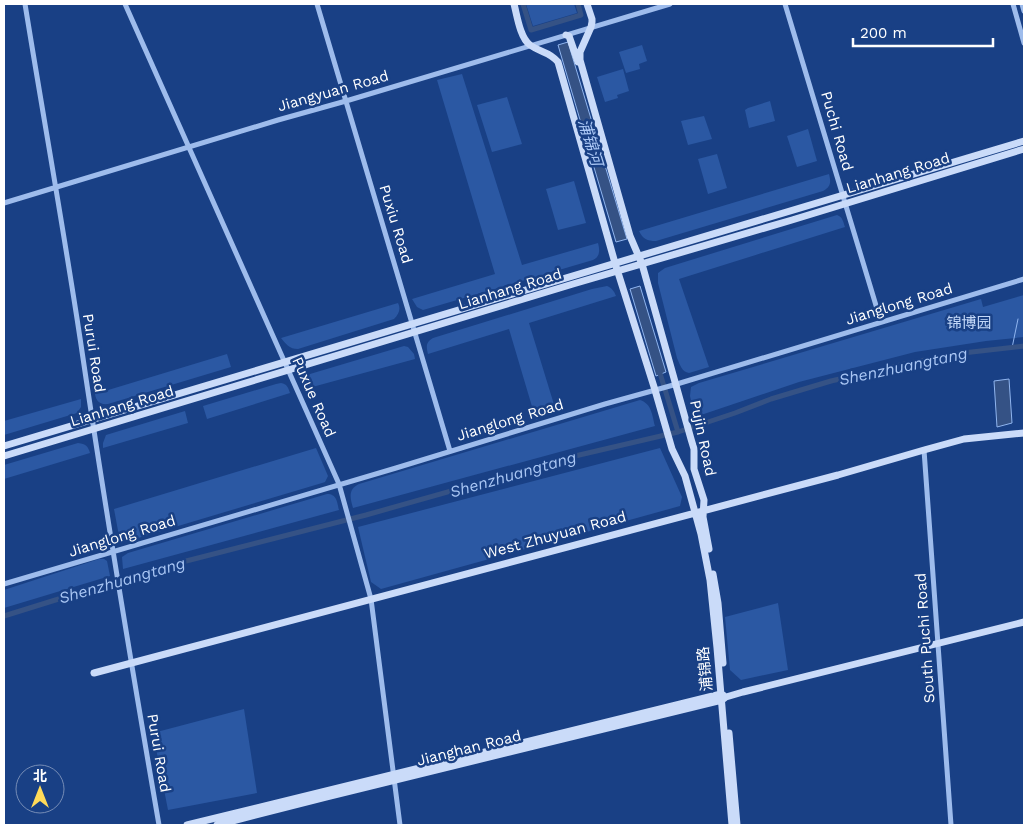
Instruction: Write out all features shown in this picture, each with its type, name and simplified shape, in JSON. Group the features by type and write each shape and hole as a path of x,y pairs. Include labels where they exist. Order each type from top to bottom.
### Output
{"street":[{"name":"Purui Road","path":"25,4 119,593 159,825"},
{"name":"Puxue Road","path":"125,4 340,484 371,599 400,825"},
{"name":"Puxiu Road","path":"317,4 450,451"},
{"path":"514,4 523,36 531,45"},
{"path":"587,4 592,19 591,27"},
{"name":"Jiangyuan Road","path":"4,203 670,4"},
{"name":"Puchi Road","path":"786,4 881,322"},
{"path":"1013,4 1024,43"},
{"path":"1022,4 1024,11"},
{"name":"Pujin Road","path":"591,27 580,52 582,69 636,257 677,384 694,449 694,469 704,500 703,517 718,603 723,697 737,825"},
{"name":"Pujin Road","path":"566,35 569,36 582,69"},
{"name":"Pujin Road","path":"531,45 550,54 558,62 671,444 682,466 696,512"},
{"name":"Lianhang Road","path":"4,456 414,332 619,266 636,257 1024,141"},
{"name":"Lianhang Road","path":"4,446 413,324 619,266 639,265 1024,149"},
{"name":"Jianglong Road","path":"4,584 1024,279"},
{"name":"West Zhuyuan Road","path":"94,673 838,475 924,450 964,440 1024,434"},
{"name":"South Puchi Road","path":"924,450 952,825"},
{"name":"浦锦路","path":"696,512 710,580 723,697 732,825"},
{"name":"Jianghan Road","path":"217,825 394,777 1024,622"},
{"path":"187,825 394,777"}],"green space":[{"path":"526,4 574,4 577,13 533,26"},
{"path":"642,45 647,61 639,64 640,69 626,73 619,52"},
{"path":"623,69 629,91 617,95 618,98 605,102 597,77"},
{"path":"462,74 522,265 598,243 599,253 593,260 423,310 417,307 412,299 495,274 437,80"},
{"path":"507,97 522,144 492,152 477,105"},
{"path":"770,101 775,121 749,128 745,110"},
{"path":"704,116 712,139 688,145 681,121"},
{"path":"808,129 817,161 797,167 787,136"},
{"path":"717,154 727,188 708,194 698,159"},
{"path":"829,174 830,184 823,191 656,241 646,239 639,231"},
{"path":"574,181 586,223 558,230 546,189"},
{"path":"837,215 842,218 845,227 679,279 709,367 689,373 683,370 677,358 658,283 658,273 665,268"},
{"path":"607,286 613,290 616,296 529,323 556,411 536,420 509,329 428,354 427,344 433,338"},
{"name":"锦博园","path":"1024,295 1024,337 915,352 799,382 695,417 690,396 691,387 699,383 981,299 983,307"},
{"path":"398,303 399,311 394,319 298,349 290,347 281,338"},
{"path":"404,346 408,347 414,354 415,359 305,389 303,380 310,374"},
{"path":"227,354 231,367 108,404 97,401 95,394"},
{"path":"281,383 287,386 290,393 207,419 203,406"},
{"path":"81,399 81,407 77,413 4,435 4,421"},
{"path":"640,400 649,407 655,426 353,508 351,491 359,484"},
{"path":"185,411 188,423 103,448 106,435"},
{"path":"78,443 86,446 90,453 4,479 4,465"},
{"path":"316,448 328,476 325,482 128,541 121,539 119,536 114,509"},
{"path":"660,448 682,497 680,506 381,589 371,582 358,527"},
{"path":"327,494 335,497 339,510 123,569 122,557 128,553"},
{"path":"99,559 107,561 110,576 4,608 4,590"},
{"path":"778,603 788,670 741,680 730,670 725,617"},
{"path":"244,709 257,793 168,810 153,733"}],"water":[{"path":"568,42 627,239 616,242 558,45"},
{"path":"640,286 666,372 656,376 630,289"},
{"path":"1009,379 1012,423 997,427 994,381"}],"waterway":[{"path":"523,4 531,30 581,15 578,4"},
{"path":"1012,348 1018,319"},
{"name":"Shenzhuangtang","path":"4,616 155,569 366,515 575,456 678,432 771,399 831,381 963,353 1024,346"},
{"name":"浦锦河","path":"659,370 678,432"}]}
